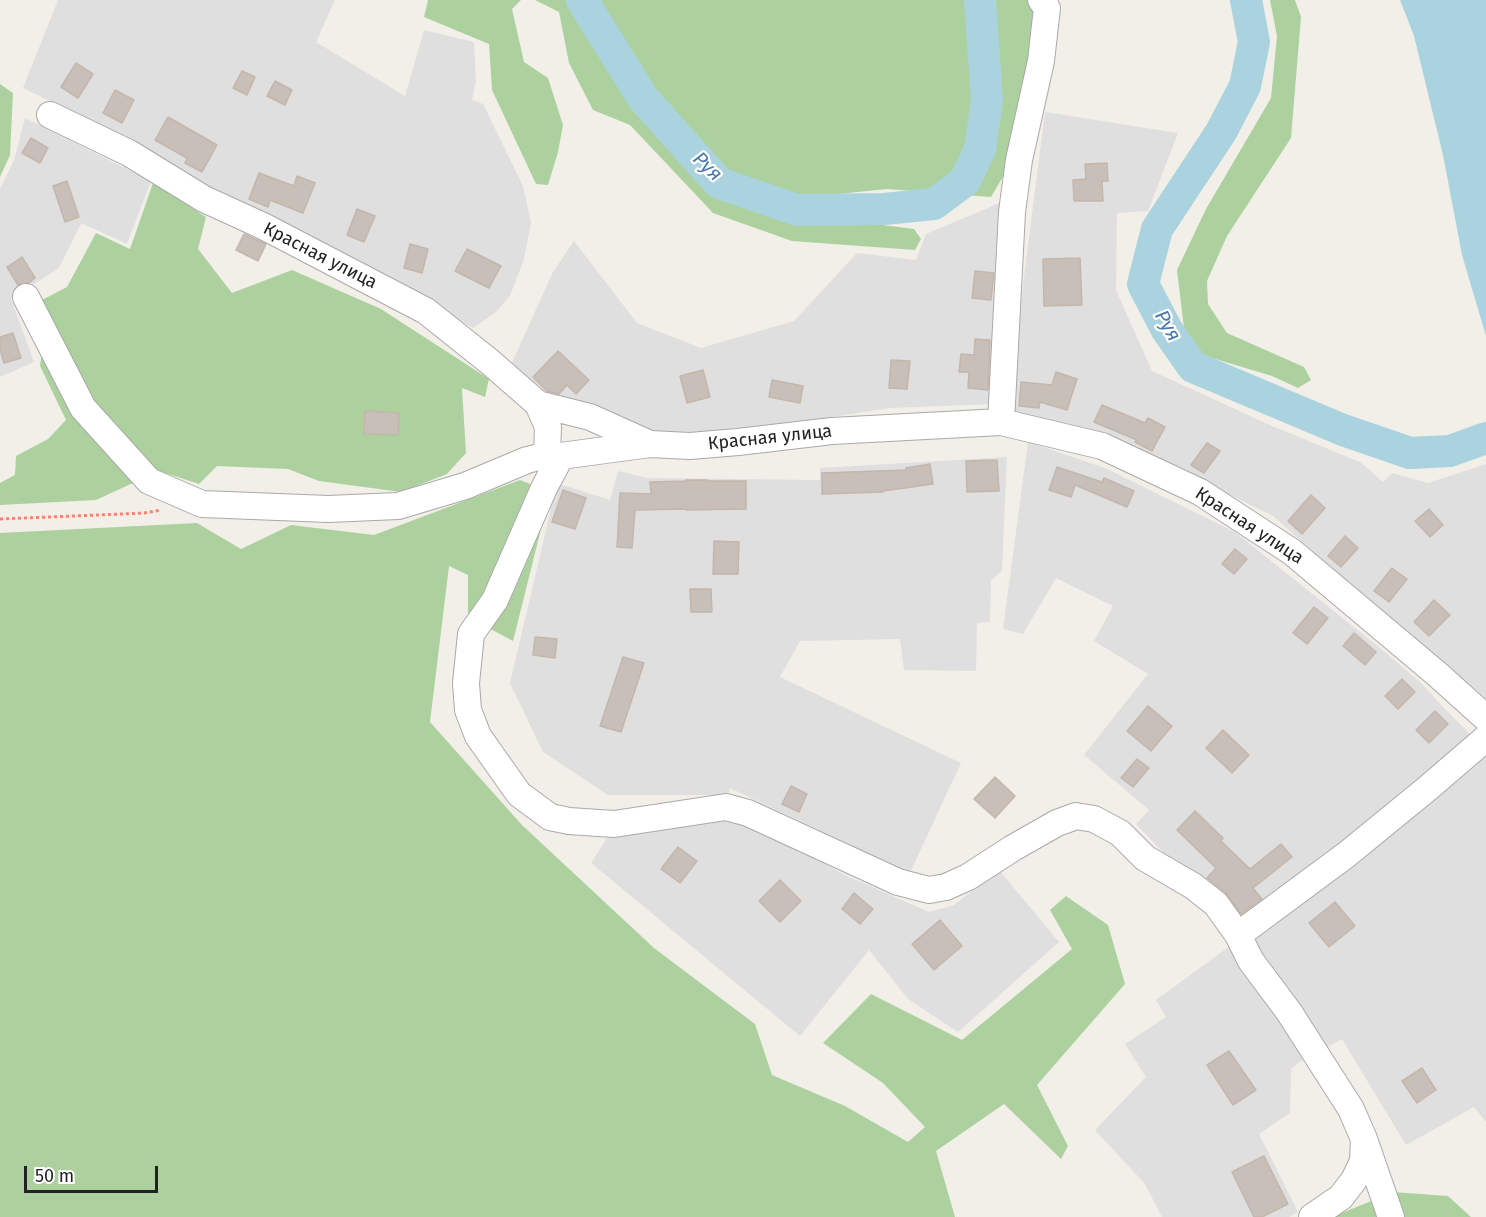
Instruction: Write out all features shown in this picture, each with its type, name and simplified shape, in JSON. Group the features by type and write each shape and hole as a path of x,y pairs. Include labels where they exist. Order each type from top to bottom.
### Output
{"street":[{"path":"1001,422 1012,212 1019,160 1041,61 1047,8 1041,0"},
{"name":"Красная улица","path":"50,115 129,153 204,199 264,226 426,311 538,404 590,417 650,444 690,446 832,430 1001,422 1102,446 1200,492 1292,552 1486,718"},
{"path":"26,297 82,408 149,481 202,504 328,509 398,506 465,486 527,460 650,444"},
{"path":"538,404 548,427 554,456 544,488 495,600 471,634 466,683 468,710 478,736 519,794 550,817 569,821 614,824 726,807 748,813 898,882 930,890 946,887 968,877 1057,823 1076,816 1094,819 1120,833 1145,858 1193,886 1216,904 1238,934 1251,961 1289,1012 1351,1109 1391,1217"},
{"path":"1238,934 1346,855 1486,738"},
{"path":"1312,1217 1341,1197 1354,1180 1363,1161 1364,1139"}],"path":[{"path":"0,519 167,510"}],"shaded area":[{"path":"58,0 335,0 316,42 405,96 424,30 474,42 476,81 472,100 483,104 523,186 531,222 524,259 510,296 496,312 473,328 425,300 176,177 134,142 23,88"},
{"path":"1045,112 1178,133 1148,211 1117,213 1116,290 1152,371 1272,426 1360,462 1383,482 1392,473 1428,483 1486,464 1486,703 1273,516 1120,441 1012,414 1023,285"},
{"path":"25,118 151,181 127,244 81,223 59,268 11,299 34,362 0,377 0,189 14,160"},
{"path":"1004,201 993,404 890,408 695,438 649,431 552,402 510,367 553,272 574,241 637,323 701,348 794,321 857,253 916,260 926,234"},
{"path":"1028,442 1105,468 1235,532 1385,652 1421,683 1472,736 1412,792 1244,920 1204,880 1172,862 1136,824 1149,810 1084,755 1148,674 1094,641 1113,606 1056,578 1023,634 1003,629"},
{"path":"1007,457 1002,571 991,580 990,622 977,623 976,671 904,670 900,639 800,641 780,677 961,763 910,873 730,788 728,795 608,795 543,752 510,683 557,483 610,500 618,471 647,478 820,480 820,468"},
{"path":"1486,756 1486,1122 1474,1107 1406,1145 1342,1039 1326,1048 1254,952 1253,939"},
{"path":"740,818 847,876 929,912 954,905 999,870 1059,942 958,1032 908,999 869,950 800,1036 591,863 609,835"},
{"path":"1230,946 1306,1057 1291,1069 1290,1113 1259,1134 1298,1212 1289,1217 1162,1217 1145,1184 1095,1130 1146,1077 1125,1044 1166,1017 1156,1000"}],"green space":[{"path":"428,0 521,0 512,9 524,62 548,78 563,125 548,185 536,184 492,90 489,44 424,17"},
{"path":"535,0 1027,0 1034,2 1032,58 1014,158 991,197 887,189 819,196 825,213 859,222 914,229 921,239 915,250 792,241 713,213 630,125 593,110 569,63 559,12"},
{"path":"1270,0 1295,0 1301,17 1291,138 1227,236 1207,281 1208,304 1227,333 1304,367 1311,380 1298,388 1272,376 1202,355 1184,328 1177,270 1206,209 1271,98 1277,36"},
{"path":"0,84 13,93 10,155 0,177"},
{"path":"153,183 206,217 198,249 232,293 292,270 381,309 489,379 485,397 462,388 466,453 447,474 401,492 319,481 288,469 217,466 199,484 159,471 96,500 0,505 0,483 15,475 16,456 48,439 66,420 40,366 43,344 38,302 67,287 96,233 130,249"},
{"path":"520,480 535,486 544,517 513,641 468,617 468,575 449,566 430,722 522,825 654,948 755,1024 772,1075 845,1106 908,1142 925,1127 883,1083 823,1043 871,994 962,1040 1072,949 1050,910 1066,896 1108,925 1125,984 1037,1085 1068,1146 1061,1159 1004,1104 936,1151 955,1217 0,1217 0,533 197,523 241,549 291,525 374,535"},
{"path":"1393,1192 1448,1196 1471,1217 1332,1217"}],"water":[{"path":"1400,0 1486,0 1486,336 1462,255 1443,155 1414,36"}],"building":[{"path":"76,63 93,74 78,98 61,87"},
{"path":"242,71 255,77 247,95 233,88"},
{"path":"275,81 292,90 285,105 267,96"},
{"path":"115,90 134,100 122,123 103,113"},
{"path":"168,117 217,145 202,172 185,163 187,158 155,140"},
{"path":"31,138 48,148 40,163 22,153"},
{"path":"1107,163 1108,181 1102,181 1103,201 1074,201 1073,180 1086,179 1085,164"},
{"path":"259,173 294,186 297,176 315,183 303,213 270,200 268,207 249,199"},
{"path":"67,181 79,217 65,222 53,186"},
{"path":"357,209 375,216 364,242 347,235"},
{"path":"244,234 266,244 258,261 236,250"},
{"path":"410,244 428,249 422,273 404,268"},
{"path":"467,249 501,266 489,288 455,271"},
{"path":"22,257 35,278 29,283 18,285 7,267"},
{"path":"1080,258 1082,305 1044,306 1043,259"},
{"path":"975,271 994,273 991,300 972,298"},
{"path":"13,333 21,358 4,363 0,349 0,337"},
{"path":"975,339 990,340 988,390 968,388 969,372 959,372 961,354 974,355"},
{"path":"558,351 589,380 576,394 567,385 559,394 547,391 533,377"},
{"path":"891,360 910,361 907,389 889,388"},
{"path":"703,370 710,397 687,403 680,376"},
{"path":"1056,372 1077,379 1067,410 1040,402 1039,408 1019,406 1021,382 1052,385"},
{"path":"772,380 803,386 800,403 769,397"},
{"path":"1102,405 1145,423 1148,418 1165,427 1152,451 1135,442 1137,440 1094,422"},
{"path":"365,411 399,413 398,435 364,434"},
{"path":"1207,443 1220,451 1204,473 1191,465"},
{"path":"997,460 999,491 967,492 966,461"},
{"path":"930,464 933,484 883,492 822,494 822,473 906,470 906,468"},
{"path":"1057,467 1102,482 1104,478 1134,491 1127,507 1075,485 1071,497 1049,490"},
{"path":"746,481 746,509 635,510 632,548 617,547 620,493 651,494 650,482"},
{"path":"563,490 586,498 575,529 552,522"},
{"path":"1311,495 1325,508 1302,534 1288,521"},
{"path":"1429,509 1443,525 1430,537 1415,521"},
{"path":"1345,536 1358,548 1341,567 1328,556"},
{"path":"714,541 739,542 738,574 713,574"},
{"path":"1235,549 1247,559 1234,574 1222,564"},
{"path":"1392,568 1407,579 1389,602 1374,591"},
{"path":"690,589 711,589 712,612 691,612"},
{"path":"1434,600 1450,615 1429,636 1414,622"},
{"path":"1314,607 1328,618 1307,644 1293,633"},
{"path":"1354,633 1376,652 1365,665 1343,646"},
{"path":"535,637 557,639 555,658 533,655"},
{"path":"623,657 644,663 621,732 600,726"},
{"path":"1402,679 1415,692 1398,709 1385,696"},
{"path":"1148,706 1172,726 1151,751 1127,731"},
{"path":"1435,711 1448,724 1429,743 1416,730"},
{"path":"1223,730 1249,755 1232,773 1206,748"},
{"path":"1137,759 1149,768 1133,787 1121,778"},
{"path":"995,777 1015,796 995,818 974,799"},
{"path":"791,786 807,794 799,812 782,804"},
{"path":"1195,811 1250,869 1281,844 1292,857 1253,888 1262,899 1241,914 1225,892 1207,878 1216,868 1177,830"},
{"path":"678,847 697,861 680,883 661,869"},
{"path":"780,880 801,901 780,922 759,901"},
{"path":"854,893 873,909 860,924 842,909"},
{"path":"1335,902 1355,926 1329,947 1309,923"},
{"path":"940,920 962,946 934,970 912,944"},
{"path":"1229,1051 1256,1090 1233,1105 1207,1065"},
{"path":"1422,1068 1436,1090 1417,1103 1402,1081"},
{"path":"1264,1156 1288,1204 1262,1217 1254,1217 1232,1172"}],"waterway":[{"name":"Руя","path":"582,0 643,98 719,183 797,210 884,209 934,204 965,181 980,149 987,100 980,0"},
{"name":"Руя","path":"1246,0 1254,42 1245,86 1221,132 1157,229 1143,284 1167,330 1193,367 1343,430 1410,453 1450,451 1486,438"}]}
